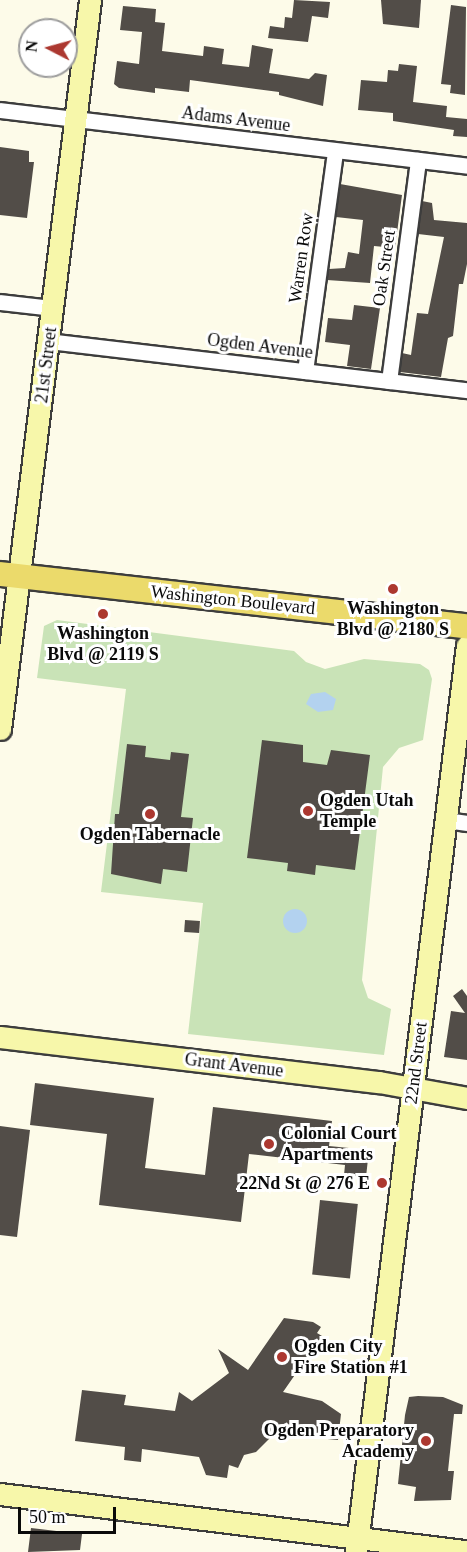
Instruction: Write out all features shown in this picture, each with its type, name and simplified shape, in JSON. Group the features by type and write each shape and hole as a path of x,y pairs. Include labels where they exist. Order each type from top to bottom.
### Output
{"main road":[{"name":"Washington Boulevard","path":"10,575 467,626"}],"street":[{"name":"21st Street","path":"0,729 10,575 48,341 90,0"},
{"name":"Adams Avenue","path":"0,110 467,166"},
{"name":"Warren Row","path":"305,371 335,151"},
{"name":"Oak Street","path":"388,381 418,160"},
{"path":"0,302 52,308"},
{"name":"Ogden Avenue","path":"48,341 467,390"},
{"name":"22nd Street","path":"357,1545 467,646"},
{"path":"446,820 467,823"},
{"name":"Grant Avenue","path":"0,1037 413,1089 467,1098"},
{"path":"0,1494 357,1545 467,1551"}],"green space":[{"path":"57,620 294,651 306,662 325,669 364,659 420,664 429,670 432,679 423,740 399,748 383,767 362,980 368,998 391,1009 384,1055 188,1034 203,903 101,892 126,689 37,678 44,626"}],"water":[{"path":"325,692 336,699 333,710 318,712 306,704 311,694"},
{"path":"295,909 304,912 307,921 304,930 295,933 286,930 283,921 286,912"}],"building":[{"path":"294,0 330,2 328,18 312,16 308,42 268,38 270,26 284,28 285,17 292,18"},
{"path":"381,0 421,0 419,28 383,24"},
{"path":"451,5 466,7 465,95 450,93 451,85 441,84"},
{"path":"123,6 156,9 155,22 165,23 162,51 203,56 204,46 224,49 222,64 249,67 252,45 273,49 269,73 309,79 315,73 327,75 323,106 279,95 279,92 190,80 189,92 155,88 155,93 119,88 114,84 117,61 139,64 142,32 120,30"},
{"path":"399,64 417,66 413,102 447,106 446,117 467,119 467,137 453,136 454,130 393,121 393,113 358,110 361,80 387,82 388,70 398,71"},
{"path":"0,147 29,151 29,162 34,162 27,218 0,215"},
{"path":"340,184 402,195 395,248 374,246 370,283 327,280 329,269 345,268 348,252 359,254 363,220 336,217"},
{"path":"422,201 432,203 434,220 467,223 467,264 463,284 459,284 453,336 448,338 441,377 400,372 402,353 411,355 417,313 428,314 444,237 418,234"},
{"path":"354,305 380,308 371,369 347,366 350,345 325,342 328,318 352,320"},
{"name":"Ogden Utah Temple","path":"262,740 303,745 303,762 327,765 331,750 370,755 355,870 316,865 315,875 287,871 288,863 247,858"},
{"name":"Ogden Tabernacle","path":"127,744 146,746 145,757 170,760 171,752 189,754 181,817 193,818 187,872 163,869 161,884 111,874 115,814 119,814"},
{"path":"185,920 200,921 199,933 184,932"},
{"path":"462,989 467,996 467,1060 444,1057 451,1011 465,1013 453,996"},
{"name":"Colonial Court Apartments","path":"35,1083 154,1098 145,1168 205,1175 213,1107 332,1121 329,1146 369,1150 366,1177 344,1175 345,1165 249,1154 241,1222 99,1205 107,1134 30,1125"},
{"path":"0,1126 30,1130 17,1237 0,1235"},
{"path":"320,1200 358,1204 350,1279 312,1275"},
{"path":"284,1318 313,1322 321,1327 317,1333 322,1336 283,1392 322,1401 341,1414 338,1440 274,1434 256,1452 244,1455 238,1468 229,1465 227,1478 206,1475 199,1457 142,1449 141,1462 124,1460 125,1447 75,1441 82,1390 126,1395 124,1405 175,1411 179,1392 192,1401 229,1373 218,1349 248,1370"},
{"name":"Ogden Preparatory Academy","path":"409,1397 443,1397 463,1405 462,1414 454,1414 448,1471 454,1471 451,1500 414,1501 416,1487 398,1484"},
{"path":"31,1528 82,1534 80,1550 28,1552"}],"place":[{"name":"Washington Blvd @ 2180 S","path":"393,589"},
{"name":"Washington Blvd @ 2119 S","path":"103,614"},
{"name":"Ogden Utah Temple","path":"308,811"},
{"name":"Ogden Tabernacle","path":"150,814"},
{"name":"Colonial Court Apartments","path":"269,1144"},
{"name":"22Nd St @ 276 E","path":"382,1183"},
{"name":"Ogden City Fire Station #1","path":"282,1357"},
{"name":"Ogden Preparatory Academy","path":"426,1441"}]}
